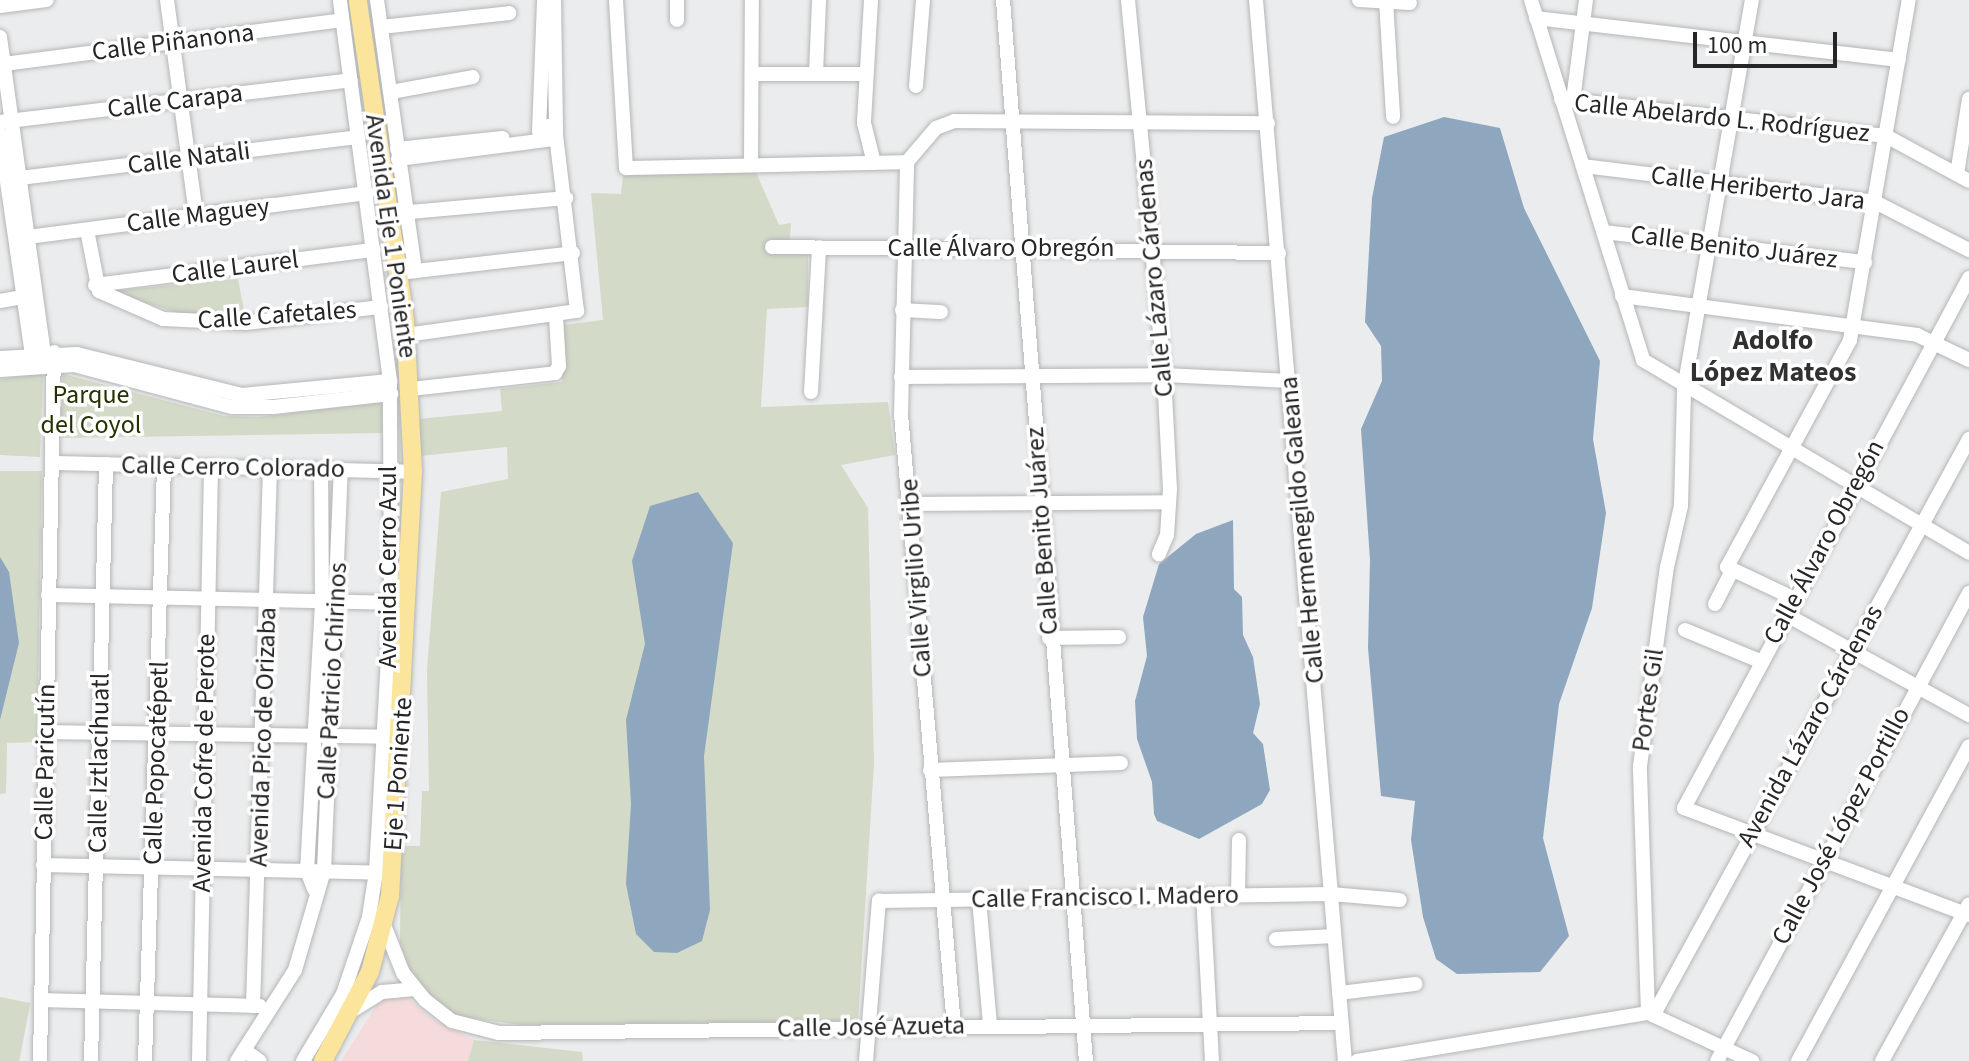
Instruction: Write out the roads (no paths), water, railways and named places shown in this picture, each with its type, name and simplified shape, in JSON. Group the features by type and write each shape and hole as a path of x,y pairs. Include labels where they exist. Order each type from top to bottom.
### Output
{"main road":[{"name":"Avenida Eje 1 Poniente","path":"358,0 399,214 407,272 406,335 413,472"},
{"name":"Eje 1 Poniente","path":"323,1061 353,1010 384,925 413,472"}],"street":[{"path":"0,6 47,0"},
{"path":"167,0 196,215"},
{"name":"Avenida Eje 1 Poniente","path":"340,0 390,387"},
{"name":"Avenida Eje 1 Poniente","path":"377,0 398,154 394,188"},
{"path":"482,0 484,16"},
{"path":"406,335 556,317 577,311 566,198 547,135 544,0"},
{"path":"547,135 554,0"},
{"path":"616,0 626,168 907,162 944,123 1014,119 1268,123"},
{"path":"677,0 677,20"},
{"path":"751,165 755,74 752,0"},
{"path":"816,73 819,0"},
{"path":"871,0 864,74 866,141 874,163"},
{"path":"916,86 923,0"},
{"name":"Calle Benito Juárez","path":"1003,0 1014,119 1030,374 1043,502 1049,638 1086,1061"},
{"name":"Calle Lázaro Cárdenas","path":"1128,0 1149,248 1164,375 1167,535 1159,554"},
{"name":"Calle Hermenegildo Galeana","path":"1256,0 1345,1061"},
{"path":"1359,0 1410,3"},
{"path":"1531,0 1567,100 1583,166 1643,360 1684,389 1969,553"},
{"path":"1567,100 1586,0"},
{"name":"Portes Gil","path":"1651,1014 1640,766 1667,567 1683,493 1684,389 1752,0"},
{"path":"1715,604 1789,448 1854,327 1909,0"},
{"path":"1386,1 1393,117"},
{"path":"381,27 509,13"},
{"path":"1536,18 1899,60"},
{"name":"Calle Piñanona","path":"4,64 342,20"},
{"path":"0,37 14,239 23,297 44,358"},
{"path":"755,74 864,74"},
{"path":"391,92 473,77"},
{"name":"Calle Carapa","path":"6,122 350,80"},
{"path":"1963,177 1969,99"},
{"name":"Calle Abelardo L. Rodríguez","path":"1567,100 1886,136 1963,177"},
{"path":"0,133 9,181"},
{"path":"398,154 547,135"},
{"name":"Calle Natali","path":"9,181 358,137"},
{"name":"Calle Virgilio Uribe","path":"907,162 901,377 930,770 954,1026"},
{"name":"Calle Heriberto Jara","path":"1583,166 1875,202 1969,250"},
{"name":"Calle Maguey","path":"14,239 367,193"},
{"path":"399,214 566,198"},
{"path":"87,230 95,285"},
{"name":"Calle Benito Juárez","path":"1604,232 1865,262"},
{"path":"14,239 44,358"},
{"name":"Calle Álvaro Obregón","path":"772,247 1021,246 1279,253"},
{"path":"811,392 819,247"},
{"name":"Calle Laurel","path":"95,285 374,250"},
{"path":"407,272 573,253"},
{"name":"Calle Álvaro Obregón","path":"1750,834 1684,808 1793,598 1969,278"},
{"name":"Calle Cafetales","path":"95,285 133,310 201,325 381,307"},
{"path":"1622,296 1854,327 1934,341 1969,360"},
{"path":"0,301 23,297"},
{"path":"902,310 941,312"},
{"path":"411,389 555,373 559,366 556,317"},
{"path":"0,358 44,358 241,395 390,387"},
{"path":"0,370 44,358"},
{"name":"Calle Paricutín","path":"40,1061 53,463 44,358"},
{"path":"901,377 1164,375 1290,381"},
{"name":"Avenida Cerro Azul","path":"303,1061 336,1007 389,874 385,737 391,603 390,387"},
{"name":"Avenida Lázaro Cárdenas","path":"1651,1014 1969,439"},
{"name":"Calle Cerro Colorado","path":"53,463 413,472"},
{"name":"Calle Iztlacíhuatl","path":"91,1061 106,464"},
{"name":"Calle Popocatépetl","path":"145,1061 159,732 164,466"},
{"name":"Avenida Cofre de Perote","path":"199,1061 203,733 211,466"},
{"name":"Avenida Pico de Orizaba","path":"253,1006 266,734 270,468"},
{"name":"Calle Patricio Chirinos","path":"321,470 329,601"},
{"name":"Calle Patricio Chirinos","path":"240,1056 303,952 314,889 324,871 326,664 341,470"},
{"path":"910,504 1167,502"},
{"path":"1729,570 1793,598"},
{"name":"Calle José López Portillo","path":"1719,1054 1969,593"},
{"path":"48,595 391,603"},
{"path":"1785,614 1969,715"},
{"path":"1685,630 1760,661"},
{"path":"1049,638 1119,637"},
{"path":"46,732 385,737"},
{"name":"Calle Patricio Chirinos","path":"314,889 307,871 323,736"},
{"path":"1798,1061 1969,746"},
{"path":"930,770 1121,763"},
{"path":"1750,834 1891,887 1967,911 1882,1061"},
{"path":"1238,895 1239,840"},
{"path":"43,865 389,874"},
{"name":"Calle Francisco I. Madero","path":"868,1027 879,901 1071,895 1331,894 1400,900"},
{"path":"1203,895 1212,1061"},
{"path":"979,899 990,1025"},
{"name":"Calle José Azueta","path":"384,925 415,989 452,1021 499,1033 1341,1023"},
{"path":"1276,939 1334,936"},
{"path":"1339,993 1415,984"},
{"path":"353,1010 382,992 415,989"},
{"path":"41,1000 271,1006"},
{"path":"1357,1061 1651,1014 1719,1054 1752,1061"},
{"path":"866,1061 868,1027"},
{"path":"240,1056 260,1061"}],"water":[{"path":"1444,117 1500,128 1524,208 1600,361 1593,439 1606,513 1592,608 1559,704 1543,838 1569,936 1540,972 1457,974 1436,959 1423,917 1411,840 1415,801 1381,796 1368,648 1370,560 1361,429 1382,381 1381,346 1365,322 1372,198 1384,137"},
{"path":"698,492 733,543 704,756 710,910 702,941 677,953 654,952 636,934 626,884 631,804 626,720 645,644 632,561 650,506"},
{"path":"1233,520 1234,589 1242,597 1243,635 1253,657 1260,704 1253,733 1263,744 1270,790 1262,804 1199,839 1157,821 1154,814 1152,782 1137,739 1135,701 1147,656 1143,617 1159,564 1196,534"},
{"path":"0,557 9,572 19,643 0,720"}],"district":[{"name":"Adolfo López Mateos","path":"1773,356"}],"park label":[{"name":"Parque del Coyol","path":"91,410"}]}
